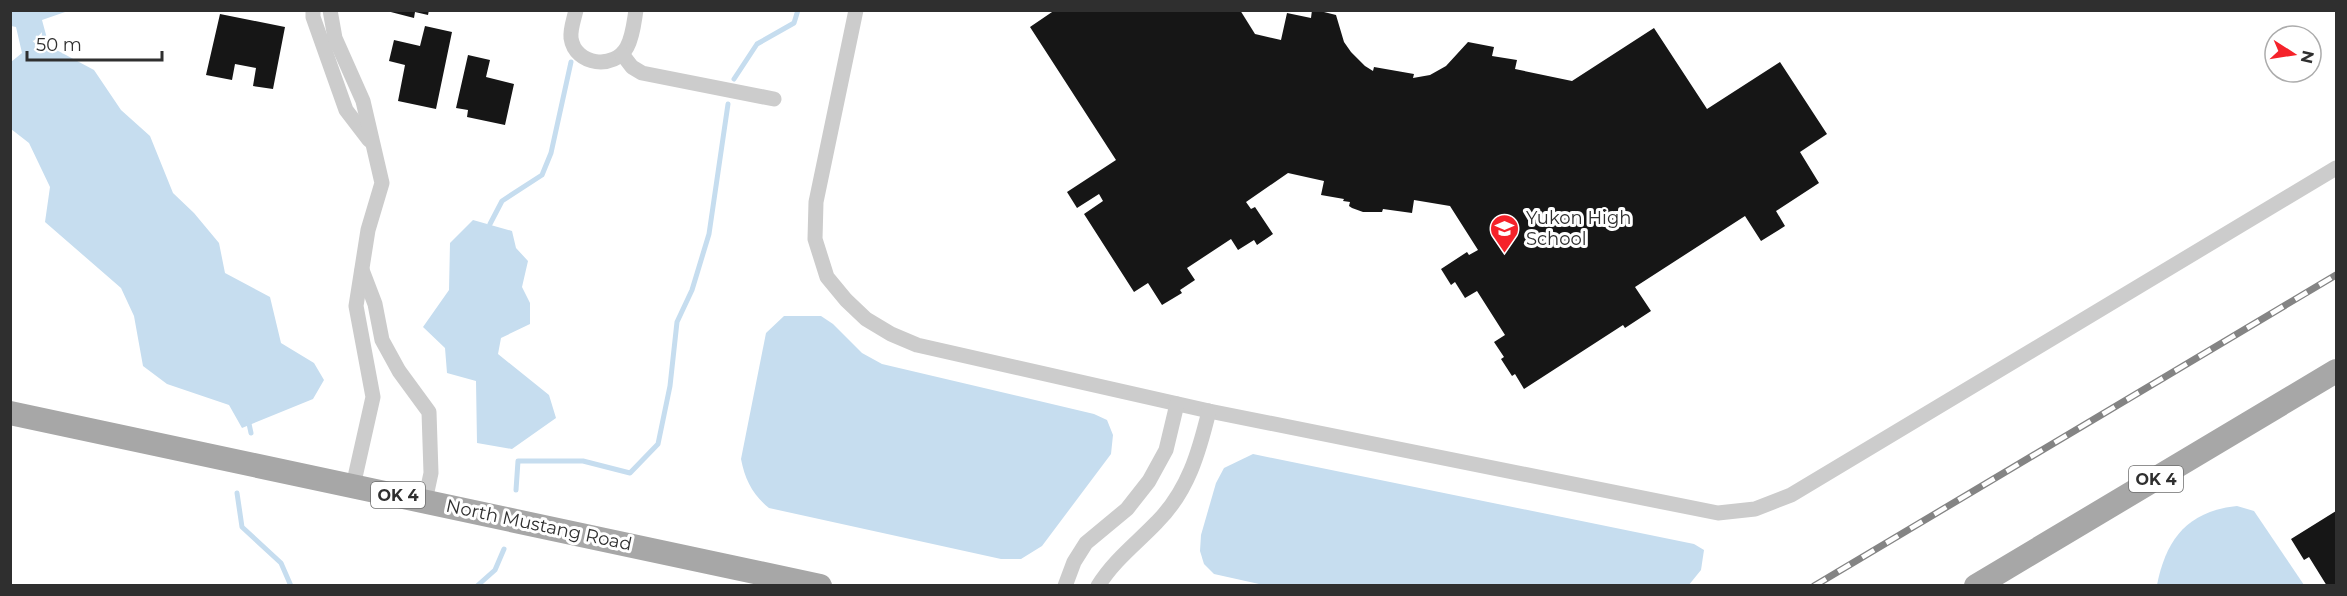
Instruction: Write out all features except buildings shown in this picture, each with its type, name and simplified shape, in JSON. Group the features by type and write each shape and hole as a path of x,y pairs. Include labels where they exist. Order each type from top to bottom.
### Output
{"main road":[{"name":"OK 4","path":"1976,585 2337,372"},
{"name":"North Mustang Road","path":"10,413 820,585"}],"street":[{"path":"314,10 313,17 346,110 372,145"},
{"path":"330,10 335,38 363,101 382,183 368,230 356,306 373,397 353,486"},
{"path":"576,10 571,39 578,54 600,63 609,62 622,54 630,41 636,10"},
{"path":"856,10 816,202 815,239 827,277 866,319 891,334 917,345 1209,411 1718,513 1755,509 1791,495 2337,168"},
{"path":"622,54 632,67 642,73 774,99"},
{"path":"331,68 346,62"},
{"path":"361,267 375,304 382,340 429,412 431,472 425,501"},
{"path":"368,364 392,358"},
{"path":"1065,585 1074,562 1086,543 1127,509 1149,481 1166,450 1177,404"},
{"path":"1098,585 1108,569 1159,521 1184,487 1198,455 1209,411"}],"water":[{"path":"11,10 68,11 42,20 49,46 94,70 121,110 150,136 173,193 194,213 219,243 225,273 270,297 281,343 314,363 324,380 313,399 242,428 229,405 167,384 143,366 134,316 121,288 45,222 50,187 29,143 11,129 11,62 22,53 16,27 11,26"},
{"path":"473,220 512,231 516,248 528,261 522,287 530,303 530,324 501,338 498,354 549,395 556,418 512,449 477,443 476,381 447,373 445,348 423,327 449,290 450,243"},
{"path":"784,316 821,316 833,324 862,353 882,364 1094,414 1107,420 1113,435 1111,454 1042,546 1021,559 1001,559 769,508 750,487 741,459 766,333"},
{"path":"1253,454 1694,544 1704,550 1701,570 1688,586 1268,586 1214,574 1204,564 1200,551 1201,535 1216,483 1224,468"},
{"path":"2237,506 2254,511 2304,585 2157,585 2166,554 2182,530 2205,514"}],"waterway":[{"path":"734,79 757,44 794,23 798,10"},
{"path":"490,224 502,201 542,175 551,153 571,62"},
{"path":"516,490 518,461 583,461 630,473 658,444 670,386 677,322 692,290 709,234 728,104"},
{"path":"248,419 251,433"},
{"path":"237,493 242,527 281,563 291,586"},
{"path":"477,586 495,570 504,549"}],"railway":[{"path":"1814,586 2336,275"}],"place":[{"name":"Yukon High School","path":"1505,254"}]}
